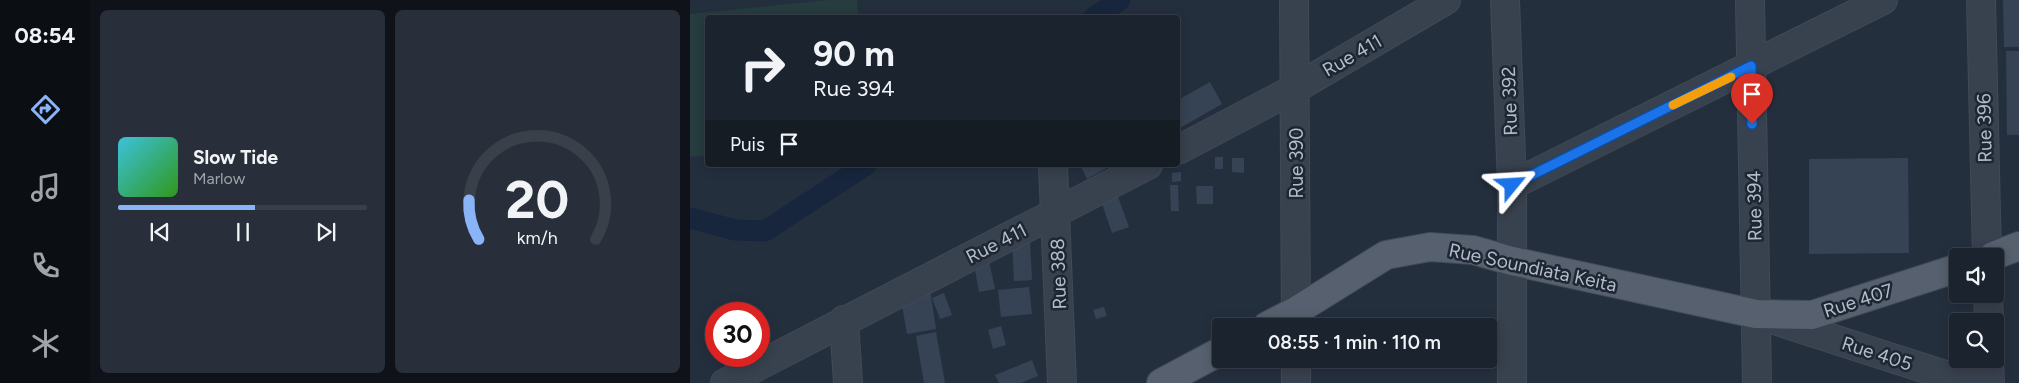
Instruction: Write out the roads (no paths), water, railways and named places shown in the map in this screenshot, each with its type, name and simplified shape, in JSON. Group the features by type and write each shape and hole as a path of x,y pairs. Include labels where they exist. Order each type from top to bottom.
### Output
{"main road":[{"path":"2004,252 2019,246"},
{"name":"Rue Soundiata Keita","path":"1297,318 1386,255 1430,247 1473,250 1512,261 1756,314"},
{"name":"Rue 407","path":"1756,314 1812,315 1949,271"},
{"path":"1161,383 1212,356"}],"street":[{"name":"Rue 390","path":"1294,0 1296,318"},
{"name":"Rue 411","path":"1180,149 1296,88 1446,0"},
{"name":"Rue 392","path":"1504,0 1512,185 1512,383"},
{"name":"Rue 394","path":"1750,0 1757,383"},
{"path":"1512,185 1883,0"},
{"name":"Rue 396","path":"1981,0 1987,248"},
{"name":"Rue 388","path":"1053,167 1062,383"},
{"name":"Rue 411","path":"724,383 1144,167"},
{"name":"Rue 405","path":"1756,314 1970,383"},
{"path":"844,320 848,383"},
{"path":"1296,368 1296,383"},
{"path":"1990,368 1990,383"}],"waterway":[{"path":"1098,15 1120,0"},
{"path":"690,218 735,230 765,231 863,167"}]}
